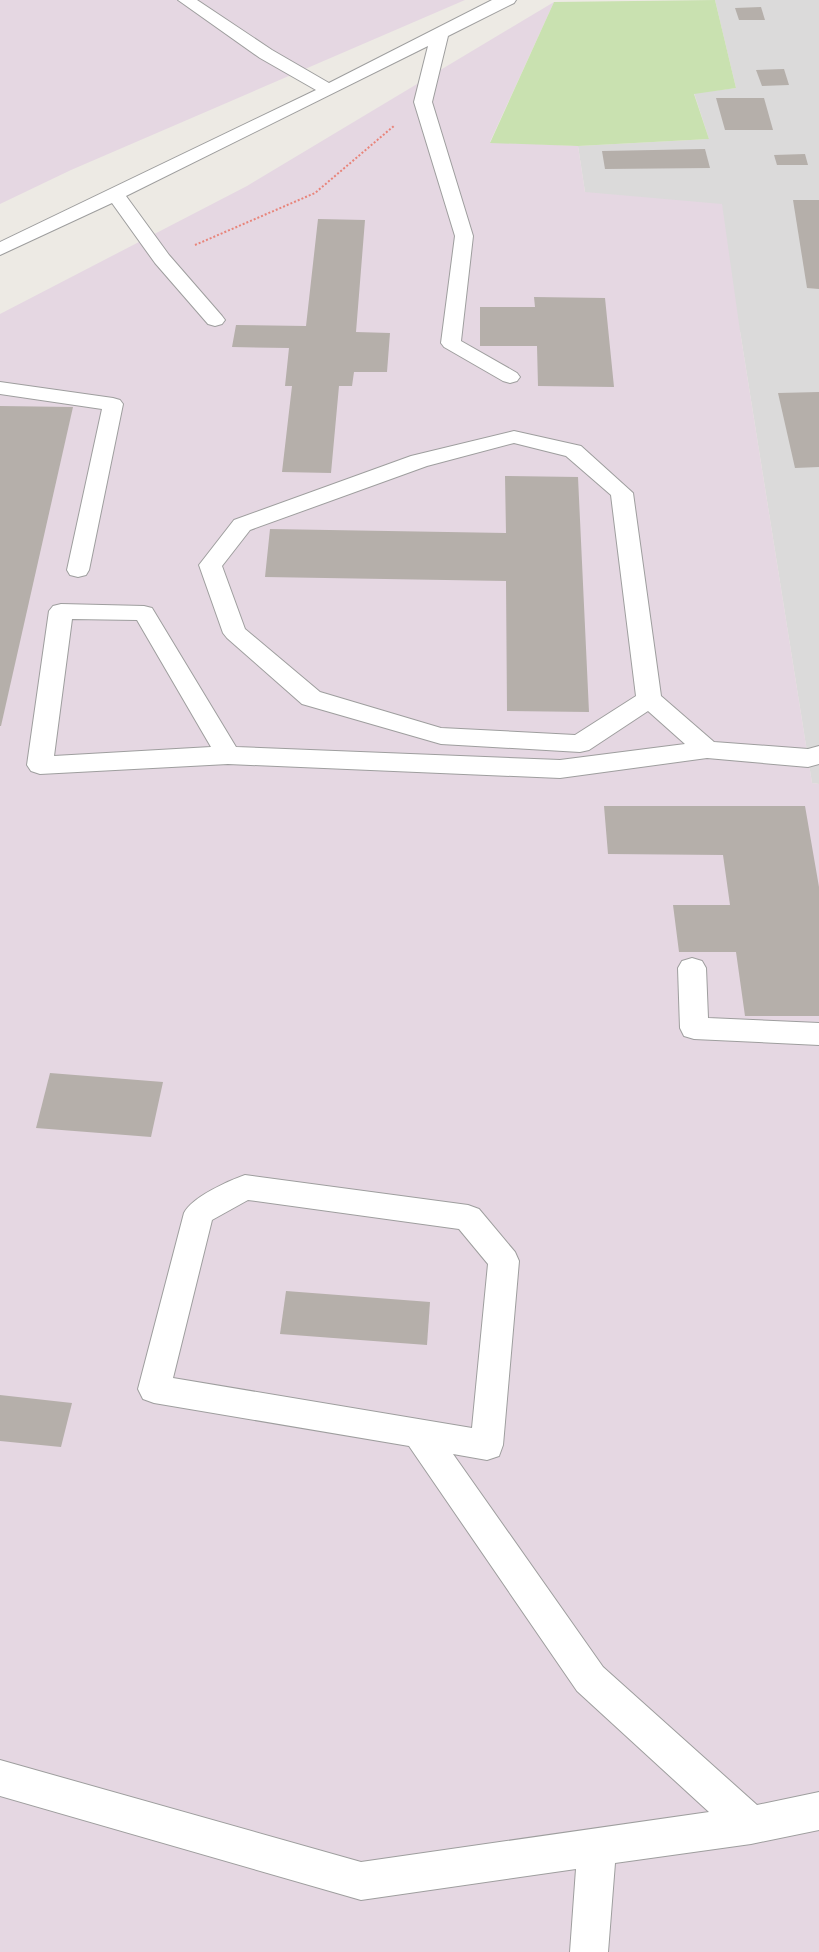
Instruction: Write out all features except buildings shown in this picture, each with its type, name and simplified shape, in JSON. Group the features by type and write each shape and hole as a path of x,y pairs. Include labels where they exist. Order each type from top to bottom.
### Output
{"street":[{"path":"186,0 266,54 329,90"},
{"path":"0,249 116,195 508,0"},
{"path":"440,33 423,102 464,236 451,344 510,377"},
{"path":"116,195 162,259 215,320"},
{"path":"0,388 112,404 78,570"},
{"path":"649,699 580,744 441,736 311,698 235,633 210,565 242,525 419,461 514,437 572,451 622,493 649,699 707,750"},
{"path":"228,755 144,613 61,611 40,765 228,755 560,769 707,750 808,758 819,754"},
{"path":"692,968 694,1028 819,1034"},
{"path":"419,1433 487,1445 504,1261 468,1218 245,1187 199,1214 154,1389 419,1433 590,1679 752,1825"},
{"path":"0,1778 361,1880 752,1825 819,1811"},
{"path":"590,1952 597,1846"}],"path":[{"path":"162,259 315,193 423,102"}],"shaded area":[{"path":"0,0 465,0 71,170 0,204"},
{"path":"715,0 819,0 819,784 812,783 740,331 585,192 578,146 709,139 694,93 736,88"},
{"path":"554,2 490,142 578,146 585,192 722,204 740,331 812,783 819,784 819,1952 0,1952 0,314 247,186"}],"green space":[{"path":"715,0 736,88 694,94 709,139 578,146 490,143 554,2"}]}
